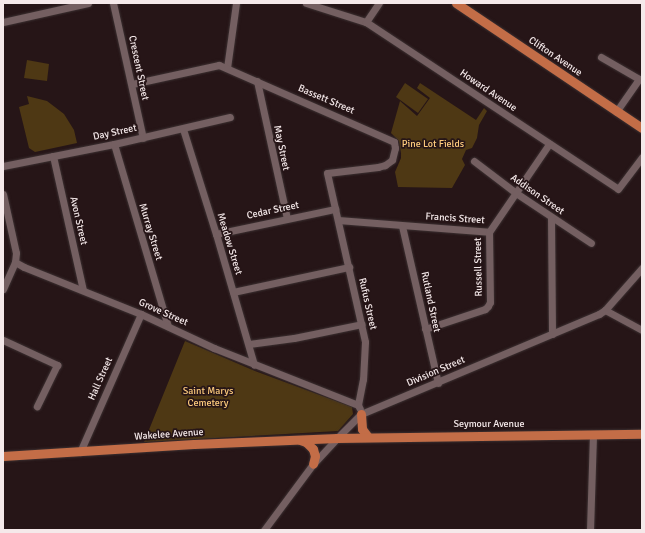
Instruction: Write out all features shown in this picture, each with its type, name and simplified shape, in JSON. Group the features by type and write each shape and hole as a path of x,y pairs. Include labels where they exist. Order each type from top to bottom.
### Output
{"main road":[{"name":"Clifton Avenue","path":"456,3 616,112 642,128"},
{"path":"362,414 362,426 368,437"},
{"name":"Seymour Avenue","path":"337,438 642,434"},
{"name":"Wakelee Avenue","path":"3,456 194,444 337,438"},
{"path":"299,439 306,442 314,449 315,456 313,464"}],"street":[{"path":"3,22 88,3"},
{"name":"Crescent Street","path":"113,3 143,138"},
{"path":"227,68 236,3"},
{"name":"Howard Avenue","path":"306,3 366,22 618,189 642,157"},
{"path":"366,22 379,3"},
{"path":"601,57 639,79 616,112"},
{"name":"Bassett Street","path":"132,84 219,65 394,142 395,148 392,160 385,165 327,173 335,209"},
{"name":"May Street","path":"256,82 287,219"},
{"name":"Day Street","path":"3,166 143,138 230,117"},
{"name":"Meadow Street","path":"183,129 216,234 254,365"},
{"name":"Murray Street","path":"114,144 168,326"},
{"name":"Francis Street","path":"338,220 489,232 549,144"},
{"name":"Avon Street","path":"53,156 83,290"},
{"name":"Addison Street","path":"474,161 550,217 591,243"},
{"path":"3,194 16,253 15,262 3,289"},
{"name":"Cedar Street","path":"216,234 335,209"},
{"name":"Rufus Street","path":"335,209 362,324 365,349 358,405"},
{"path":"550,217 552,334"},
{"name":"Rutland Street","path":"402,226 438,383"},
{"name":"Russell Street","path":"425,329 485,309 488,306 490,302 489,232"},
{"name":"Grove Street","path":"15,262 141,314 254,365 358,405"},
{"path":"233,292 349,267"},
{"name":"Division Street","path":"264,530 313,464 362,414 438,383 605,310 642,268"},
{"path":"605,310 642,330"},
{"name":"Hall Street","path":"80,452 141,314"},
{"path":"248,344 294,338 362,324"},
{"path":"3,340 57,365 37,406"},
{"path":"358,405 362,414"},
{"path":"590,530 593,435"}],"green space":[{"path":"27,60 49,64 47,81 24,78"},
{"path":"405,83 428,99 418,113 396,97"},
{"name":"Pine Lot Fields","path":"420,83 476,120 484,108 487,111 479,125 477,138 472,148 466,150 462,159 465,165 452,188 398,187 395,172 401,158 401,153 399,141 391,133 400,101 417,116 430,98 417,88"},
{"path":"27,96 47,101 64,114 74,130 77,143 35,152 29,148 19,107 29,104"},
{"name":"Saint Marys Cemetery","path":"185,341 255,371 352,407 353,414 338,431 144,442"}]}
